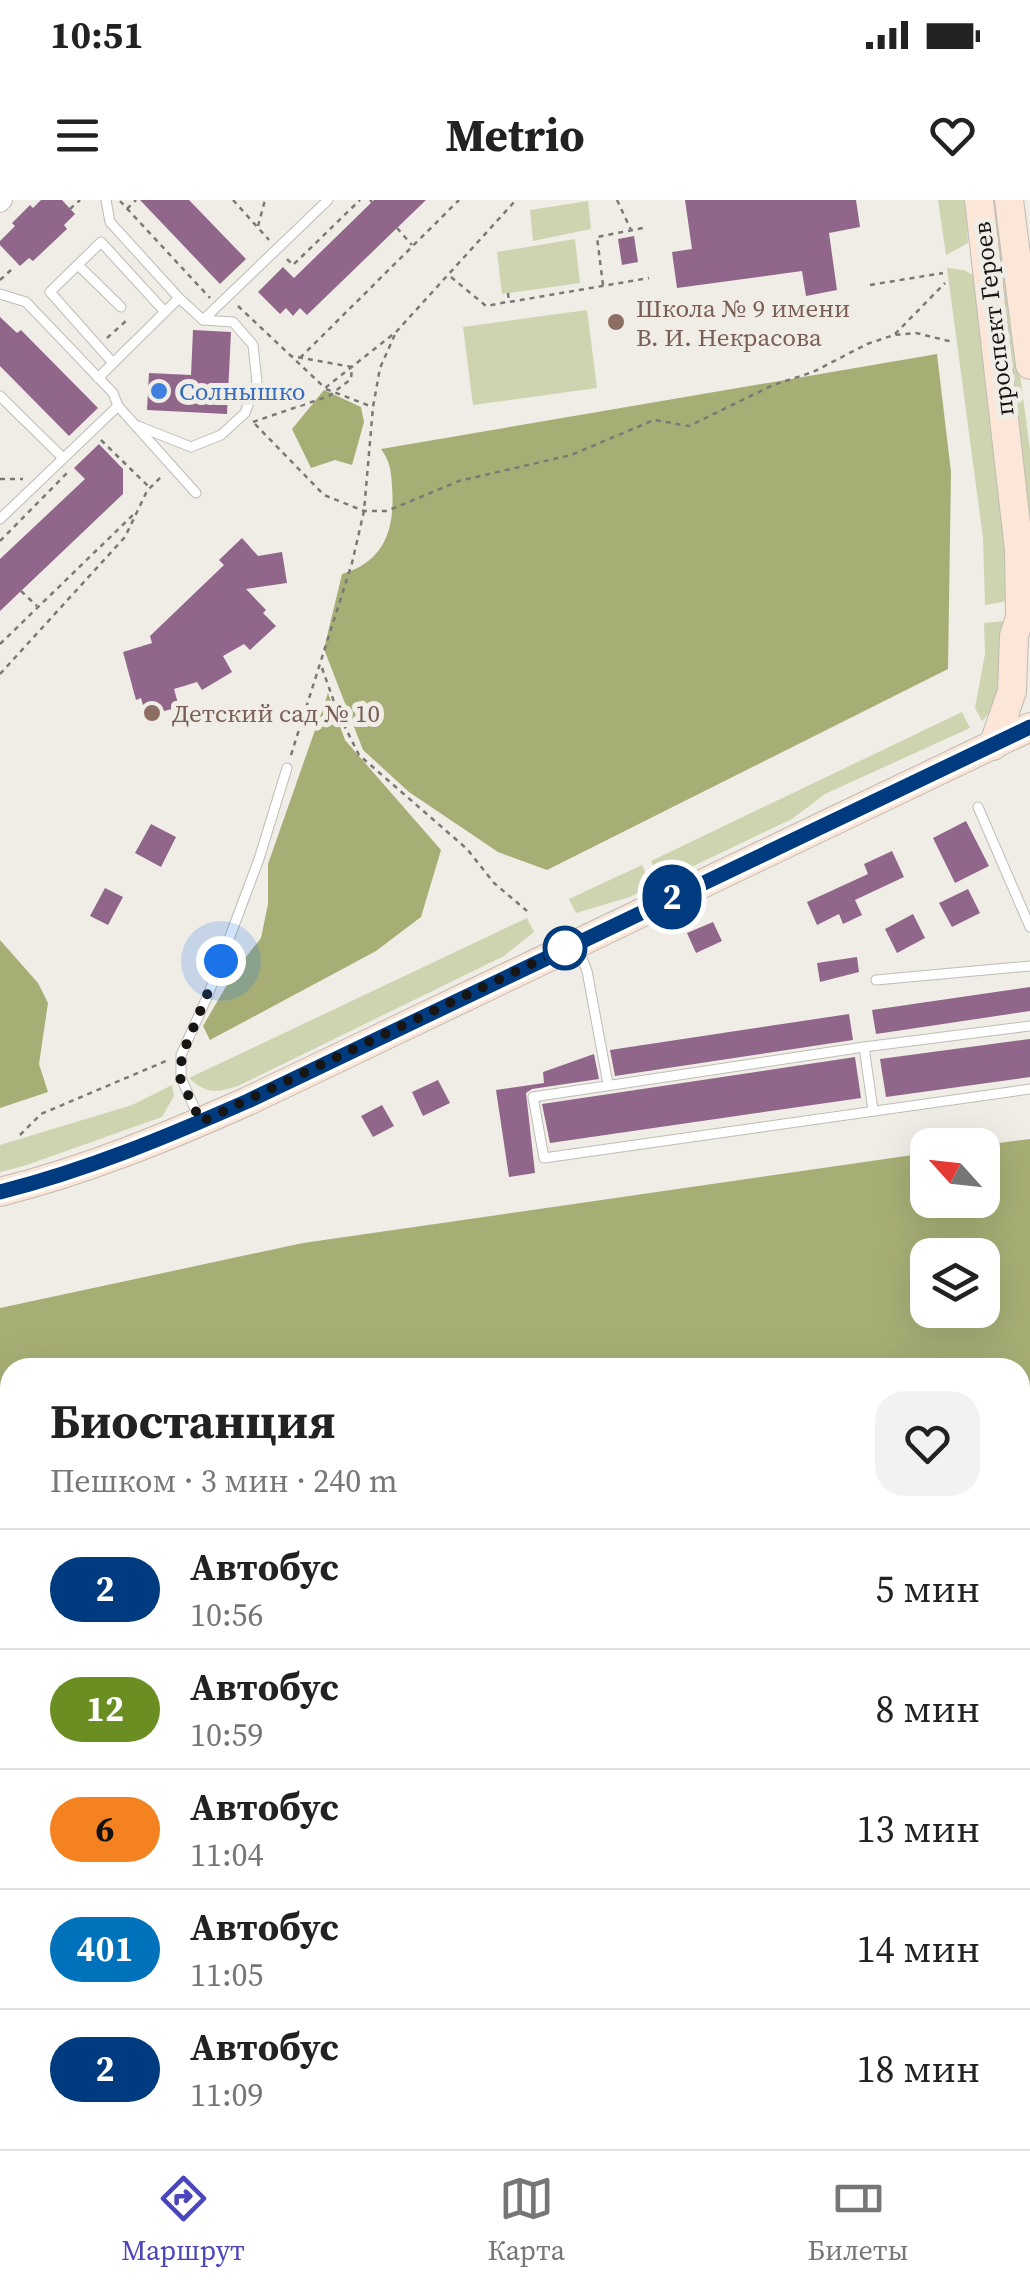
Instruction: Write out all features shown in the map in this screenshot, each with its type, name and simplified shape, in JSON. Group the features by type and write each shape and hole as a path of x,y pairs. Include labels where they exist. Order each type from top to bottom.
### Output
{"main road":[{"name":"проспект Героев","path":"979,200 1025,630 1014,636 1012,691 994,746"},
{"name":"проспект Героев","path":"1009,200 1024,277 1030,365"},
{"path":"0,1192 80,1170 201,1122 1030,727"}],"lane":[{"path":"106,200 110,222 178,298 203,320 232,322 253,344 258,382 246,413 222,435 191,448 138,426"},
{"path":"203,320 281,253 328,200"},
{"path":"114,363 50,292 100,242 165,312"},
{"path":"78,264 120,308"},
{"path":"0,294 26,302 113,393 118,406 196,494"},
{"path":"98,378 178,298"},
{"path":"0,396 63,458"},
{"path":"0,518 118,406"},
{"path":"201,1122 180,1078 182,1055 259,860 287,768"},
{"path":"978,807 1030,927"},
{"path":"576,943 587,971 608,1084"},
{"path":"876,980 1030,966"},
{"path":"1030,1026 533,1097 544,1158 1030,1088"},
{"path":"864,1047 873,1110"}],"path":[{"path":"70,209 80,200"},
{"path":"119,200 218,306"},
{"path":"127,208 136,200"},
{"path":"233,200 293,265 360,200"},
{"path":"258,227 265,200"},
{"path":"300,358 458,200"},
{"path":"325,388 396,332 516,200"},
{"path":"617,200 632,230"},
{"path":"397,228 413,246"},
{"path":"603,286 597,238 643,228"},
{"path":"0,280 11,270"},
{"path":"870,285 943,273"},
{"path":"448,275 486,306 649,278"},
{"path":"894,335 945,283"},
{"path":"570,284 571,292"},
{"path":"508,293 509,302"},
{"path":"99,346 151,296"},
{"path":"228,296 325,388 372,407"},
{"path":"287,768 352,563 364,511 372,407 380,368 396,332"},
{"path":"254,422 324,495 364,511 387,511 459,481 571,455 654,420 689,426 773,385 813,372 866,344 894,335 916,333 953,342"},
{"path":"290,356 352,367"},
{"path":"232,425 254,422 336,392 352,379 352,367"},
{"path":"97,436 150,488"},
{"path":"0,674 126,538 150,488 172,466"},
{"path":"0,479 41,480"},
{"path":"0,644 138,510"},
{"path":"21,590 38,608"},
{"path":"322,666 338,713 359,756 467,848 494,883 527,912"},
{"path":"20,1135 41,1114 182,1055"}],"green space":[{"path":"938,200 965,200 968,243 946,255"},
{"path":"988,200 997,200 1030,450 1030,548 1027,492"},
{"path":"588,201 591,229 533,241 530,210"},
{"path":"575,239 580,283 502,294 497,252"},
{"path":"947,268 964,270 976,277 1010,550 1008,601 985,605 983,538"},
{"path":"587,310 597,388 473,405 463,327"},
{"path":"937,354 951,472 948,669 547,870 498,852 409,792 363,750 324,649 342,574 369,561 389,529 391,476 381,449"},
{"path":"324,390 361,407 364,422 352,465 335,460 311,468 292,429"},
{"path":"1005,621 1001,687 982,721 975,708 985,654 984,623"},
{"path":"328,693 345,740 441,850 421,917 376,951 210,1040 203,1026 235,971 261,938 268,904 268,864"},
{"path":"962,712 970,728 825,794 792,819 660,882 651,861"},
{"path":"642,865 652,886 630,897 576,913 569,899"},
{"path":"527,918 534,932 504,956 238,1086 212,1091 189,1078"},
{"path":"0,940 38,983 48,1003 39,1064 48,1092 0,1108"},
{"path":"172,1085 174,1096 162,1117 0,1172 0,1145 132,1105"},
{"path":"1030,1139 1030,1358 0,1358 0,1308 303,1243 910,1155 910,1218 1000,1218 1000,1143"}],"building":[{"path":"41,200 62,200 75,214 64,225 67,229 33,261 29,258 20,266 0,241 30,205 33,208"},
{"path":"140,200 189,200 246,259 220,284"},
{"path":"374,200 426,200 307,315 300,308 293,316 286,308 280,314 258,292 283,267 294,278"},
{"path":"685,200 856,200 860,227 829,233 837,290 806,296 802,271 677,288 672,252 692,249"},
{"path":"634,236 638,262 622,265 618,239"},
{"path":"0,317 17,333 21,330 98,408 69,436 0,366"},
{"path":"193,330 231,332 227,414 147,410 149,373 191,375"},
{"path":"99,444 123,469 123,494 0,611 0,559 85,479 74,468"},
{"path":"242,538 258,556 282,552 287,583 246,589 276,626 250,650 244,644 223,656 232,672 202,690 197,682 174,689 179,707 146,716 141,698 136,700 123,652 152,643 150,636 224,565 219,560"},
{"path":"966,821 989,866 955,883 933,838"},
{"path":"151,824 176,837 161,867 135,853"},
{"path":"892,851 904,877 855,900 862,915 843,924 839,914 817,925 807,902 868,874 864,864"},
{"path":"105,888 123,897 108,925 90,916"},
{"path":"968,889 980,913 952,927 939,903"},
{"path":"913,914 925,938 897,953 885,929"},
{"path":"713,922 722,941 696,953 687,933"},
{"path":"857,957 859,972 820,982 817,963"},
{"path":"1030,987 1030,1011 876,1034 872,1010"},
{"path":"849,1014 853,1040 615,1076 610,1050"},
{"path":"1030,1039 1030,1077 886,1097 880,1059"},
{"path":"594,1054 599,1079 526,1093 535,1173 509,1177 496,1090 544,1083 543,1072"},
{"path":"855,1057 861,1098 550,1143 542,1104"},
{"path":"438,1080 450,1103 423,1116 412,1092"},
{"path":"382,1105 394,1126 373,1137 361,1116"}],"bus line":[{"name":"2","path":"0,1192 142,1148 248,1101 1030,727"}],"place":[{"name":"Школа № 9 имени В. И. Некрасова","path":"616,322"},
{"name":"Солнышко","path":"159,391"},
{"name":"Детский сад № 10","path":"152,713"}],"route":[{"path":"221,961 182,1055 180,1078 201,1122 565,948"}]}
